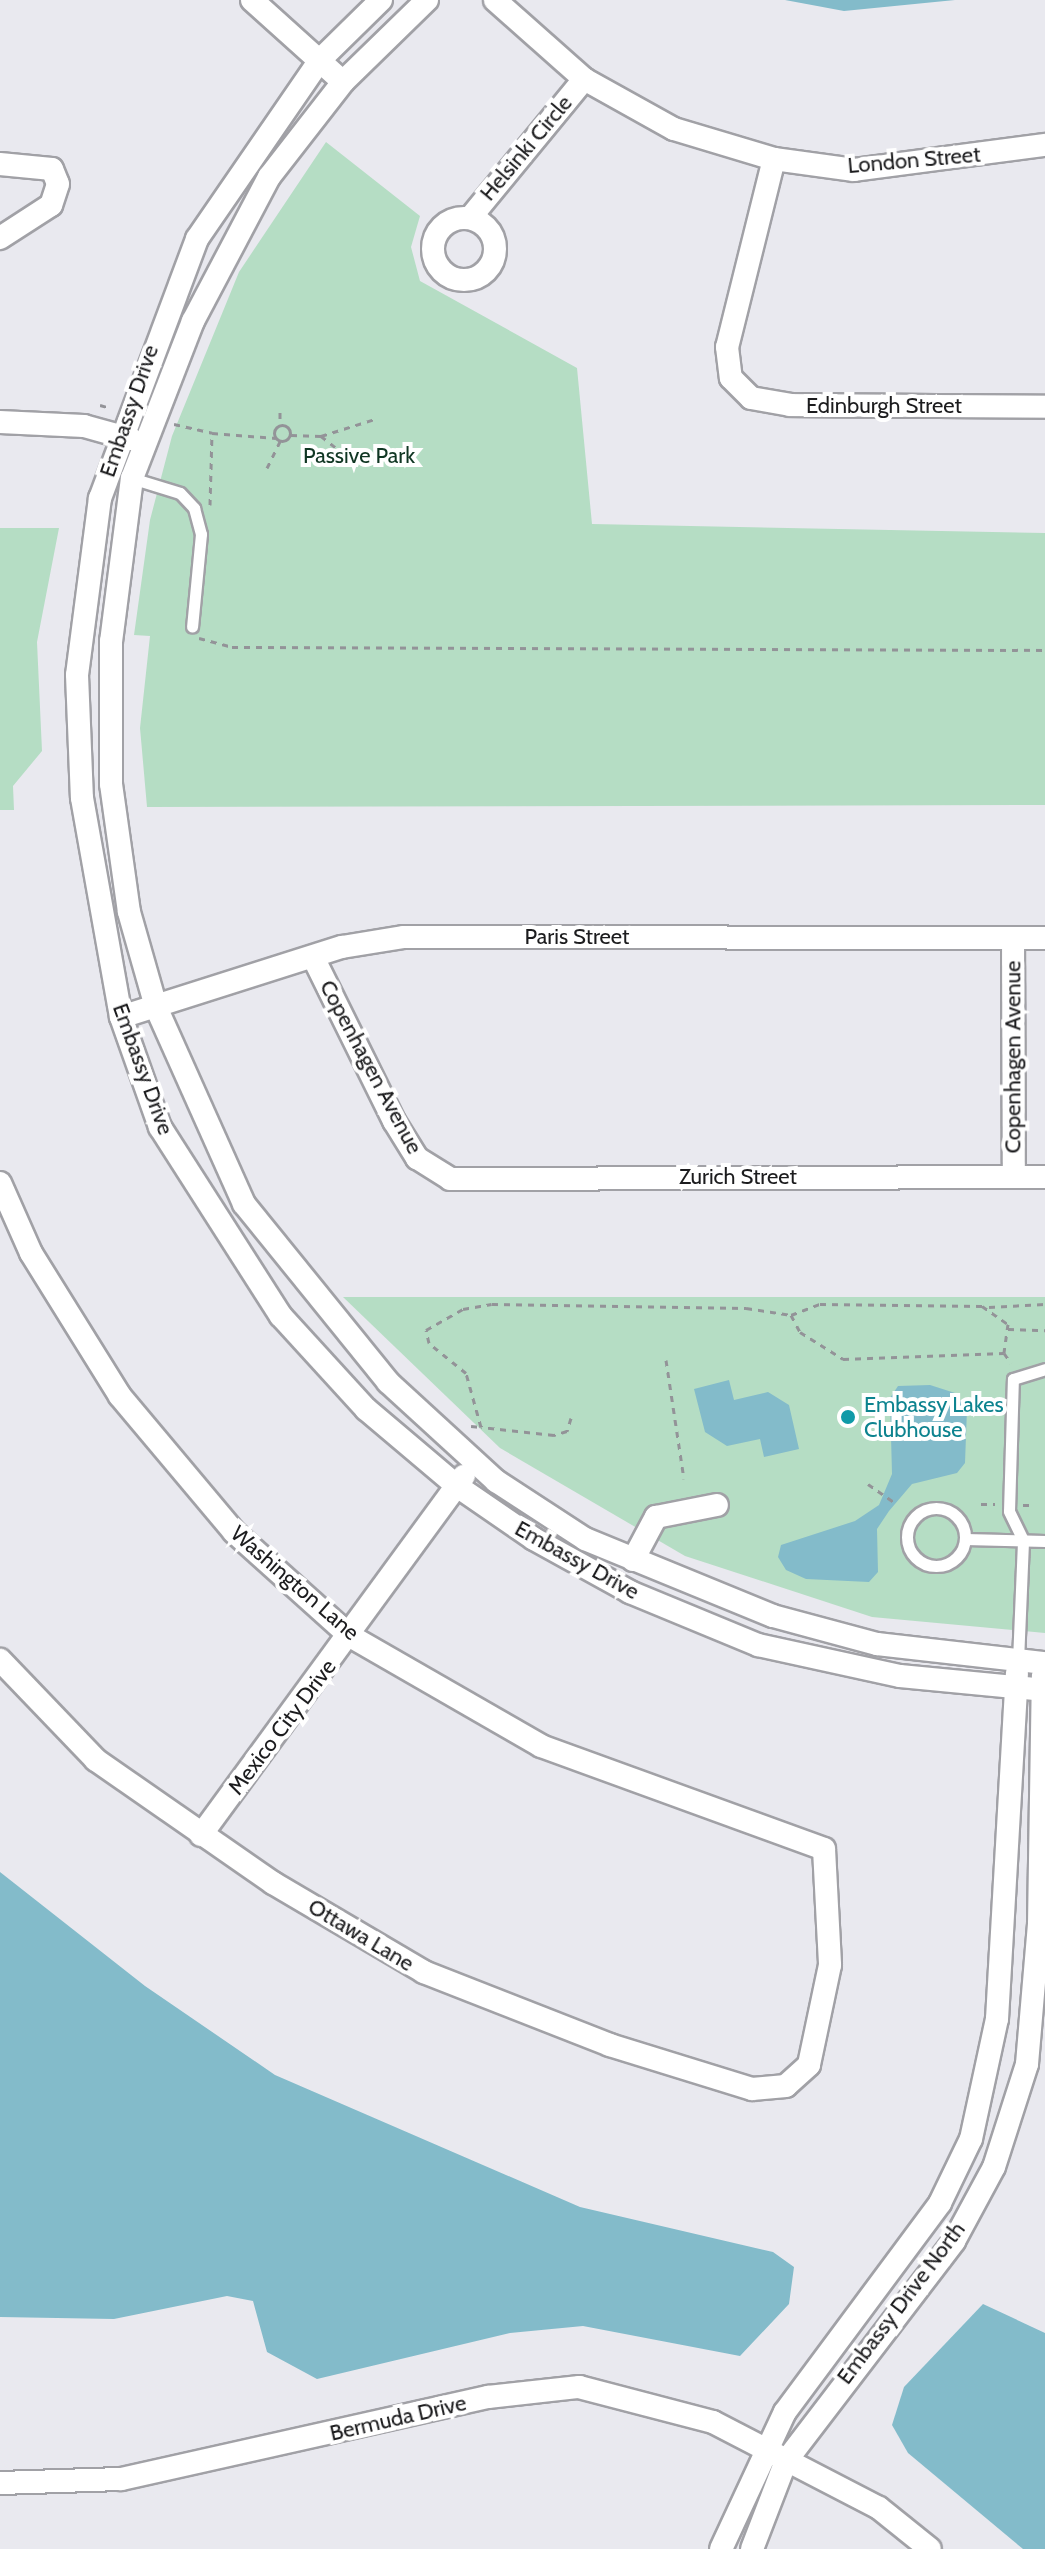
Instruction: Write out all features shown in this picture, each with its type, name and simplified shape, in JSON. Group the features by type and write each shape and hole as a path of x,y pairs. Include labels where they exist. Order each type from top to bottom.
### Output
{"street":[{"path":"252,0 343,82"},
{"name":"Embassy Drive","path":"381,0 320,60 197,239 118,435 107,471 77,675 82,798 121,1017 160,1127 281,1316 366,1409 457,1486 630,1592 758,1645 900,1676 1043,1690"},
{"name":"Embassy Drive","path":"427,0 343,82 269,177 221,263 144,442 132,478 111,641 111,784 129,912 156,1007 244,1204 388,1382 473,1462 573,1531 633,1560 788,1620 877,1644 1044,1663"},
{"name":"London Street","path":"495,0 584,79 674,129 774,159 854,170 1045,145"},
{"name":"Helsinki Circle","path":"470,218 584,79"},
{"name":"Edinburgh Street","path":"774,159 727,347 731,378 751,398 790,405 1045,407"},
{"path":"0,164 52,169 58,184 51,205 0,238"},
{"path":"0,422 118,435 144,442"},
{"name":"Paris Street","path":"121,1017 314,959 342,947 404,937 1045,938"},
{"name":"Copenhagen Avenue","path":"1013,938 1014,1176"},
{"name":"Copenhagen Avenue","path":"314,959 394,1121 432,1172"},
{"name":"Zurich Street","path":"432,1172 450,1179 1045,1177"},
{"name":"Washington Lane","path":"0,1183 31,1253 120,1396 234,1532 350,1636 541,1746 824,1849 830,1965 818,2041 809,2065 786,2086"},
{"name":"Mexico City Drive","path":"201,1835 350,1636 473,1462"},
{"path":"633,1560 656,1517 717,1505"},
{"name":"Ottawa Lane","path":"0,1660 96,1760 201,1835 424,1972 695,2072 752,2089 786,2086"},
{"name":"Embassy Drive North","path":"721,2549 764,2449 940,2203 971,2139 997,2019 1018,1661"},
{"name":"Embassy Drive North","path":"752,2549 786,2461 954,2241 994,2167 1027,2064 1039,1925 1044,1663"},
{"name":"Bermuda Drive","path":"0,2483 121,2479 488,2397 579,2387 651,2401 764,2449 879,2508 930,2549"}],"lane":[{"path":"107,471 180,493 194,508 201,534 192,627"},
{"path":"1018,1661 1023,1540 1009,1511 1017,1373 1045,1369"},
{"path":"938,1508 958,1518 965,1539 956,1559 934,1566 915,1556 907,1535 917,1515 938,1508"},
{"path":"965,1539 1045,1541"},
{"path":"1044,1663 1045,1657"}],"path":[{"path":"100,405 107,407"},
{"path":"267,468 278,439 280,412"},
{"path":"174,424 212,433 278,439 291,435 321,436 375,419"},
{"path":"281,425 291,435"},
{"path":"201,534 211,521 212,433"},
{"path":"321,436 335,447"},
{"path":"192,627 208,644 232,647 1045,650"},
{"path":"481,1427 466,1373 425,1335 463,1309 642,1303 791,1315 820,1304 987,1308 1045,1304"},
{"path":"987,1308 1008,1329 1045,1330"},
{"path":"791,1315 800,1332 843,1359 1004,1353"},
{"path":"1008,1329 1004,1353 1017,1373"},
{"path":"666,1360 684,1479"},
{"path":"471,1426 554,1435 567,1431 571,1418"},
{"path":"868,1484 897,1504"}],"green space":[{"name":"Passive Park","path":"326,142 420,216 411,247 420,281 577,368 592,524 1045,533 1045,805 147,807 140,728 150,636 134,635 150,520 172,436 239,272"},
{"path":"0,528 59,528 37,642 42,751 13,786 14,810 0,810"},
{"path":"343,1297 1045,1297 1045,1633 872,1617 685,1556 500,1448"}],"water":[{"path":"785,0 955,0 844,11"},
{"path":"729,1380 734,1400 768,1392 789,1405 799,1449 764,1457 760,1439 727,1446 705,1432 694,1389"},
{"path":"930,1385 955,1393 967,1409 965,1463 957,1473 912,1484 889,1511 877,1529 878,1572 869,1582 806,1579 786,1570 778,1557 781,1545 855,1521 879,1505 892,1474 890,1398 898,1386"},
{"path":"0,1872 145,1986 275,2075 580,2207 773,2252 794,2267 789,2304 740,2356 583,2326 510,2333 317,2379 267,2352 253,2301 227,2296 114,2319 0,2317"},
{"path":"983,2304 1045,2333 1045,2549 1023,2549 908,2453 892,2425 904,2387"}],"place":[{"name":"Embassy Lakes Clubhouse","path":"848,1417"}]}
